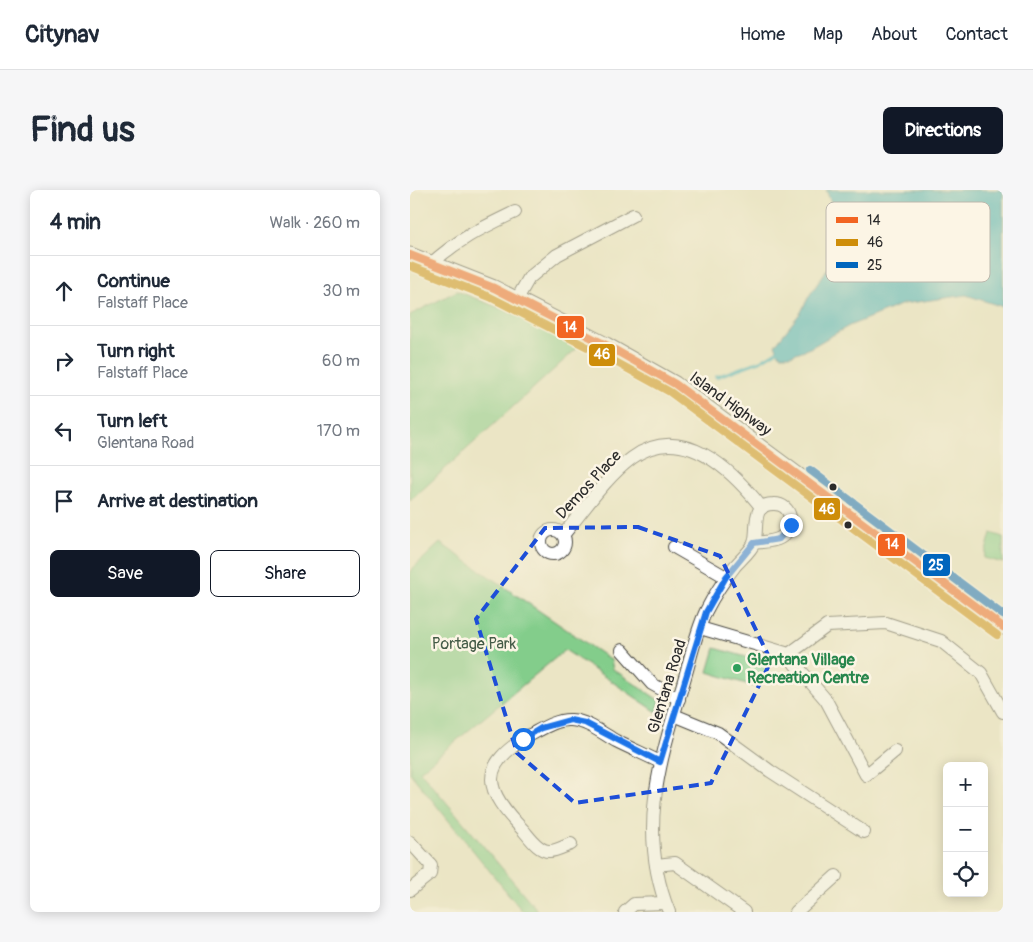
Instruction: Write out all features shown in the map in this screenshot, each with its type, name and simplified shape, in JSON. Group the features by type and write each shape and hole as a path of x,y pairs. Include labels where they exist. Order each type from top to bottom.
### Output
{"main road":[{"name":"Island Highway","path":"410,256 517,299 606,345 675,384 1003,627"}],"street":[{"path":"431,264 458,241 515,212"},
{"path":"517,299 529,278 557,255 633,215"},
{"name":"Demos Place","path":"563,535 614,474 631,459 646,450 668,446 689,448 710,457 744,487 762,508"},
{"path":"775,503 785,508 791,516 791,525 779,539 754,543 754,522 762,508 775,503"},
{"name":"Glentana Road","path":"667,907 656,865 652,813 660,762 706,612 726,577 754,543"},
{"path":"674,547 726,577"},
{"path":"789,654 828,626 886,623 941,641 981,673 1003,712"},
{"path":"700,628 789,654 795,664 826,700 866,775 895,752"},
{"path":"622,650 652,684 679,699"},
{"path":"674,715 718,733 770,771 864,832"},
{"path":"571,844 550,851 541,849 503,809 492,786 493,772 497,762 523,739 541,728 570,720 585,723 660,762"},
{"path":"410,842 427,858 431,865 430,874 410,890"},
{"path":"656,865 675,863 744,912"},
{"path":"796,912 836,876"},
{"path":"625,912 634,904 667,907"}],"highlighted area":[{"path":"638,527 720,556 771,661 711,783 575,803 517,753 476,619 545,528"}],"green space":[{"path":"457,291 584,342 410,501 410,315"},
{"path":"991,533 1003,537 1003,563 984,558"},
{"name":"Portage Park","path":"440,543 611,660 613,669 660,701 657,712 565,650 420,771 539,912 523,912 410,773 410,571"},
{"name":"Glentana Village Recreation Centre","path":"715,648 767,663 759,688 708,672"}],"water":[{"path":"826,190 1003,190 1003,307 966,295 903,304 849,326 810,348 791,355 780,355 775,345 801,312 826,271 826,282 990,282 990,202 831,202"}],"waterway":[{"path":"716,377 760,361 781,348"}],"transit line":[{"name":"14","path":"410,255 494,288 606,345 675,384 1003,627"},
{"name":"46","path":"410,266 490,297 670,392 997,635"},
{"name":"25","path":"810,470 1003,615"}],"place":[{"name":"Glentana Village Recreation Centre","path":"737,668"}],"route":[{"path":"523,739 541,728 557,722 570,720 585,723 618,742 660,762 700,628 715,594 726,577 754,543 779,539 791,525"}]}
